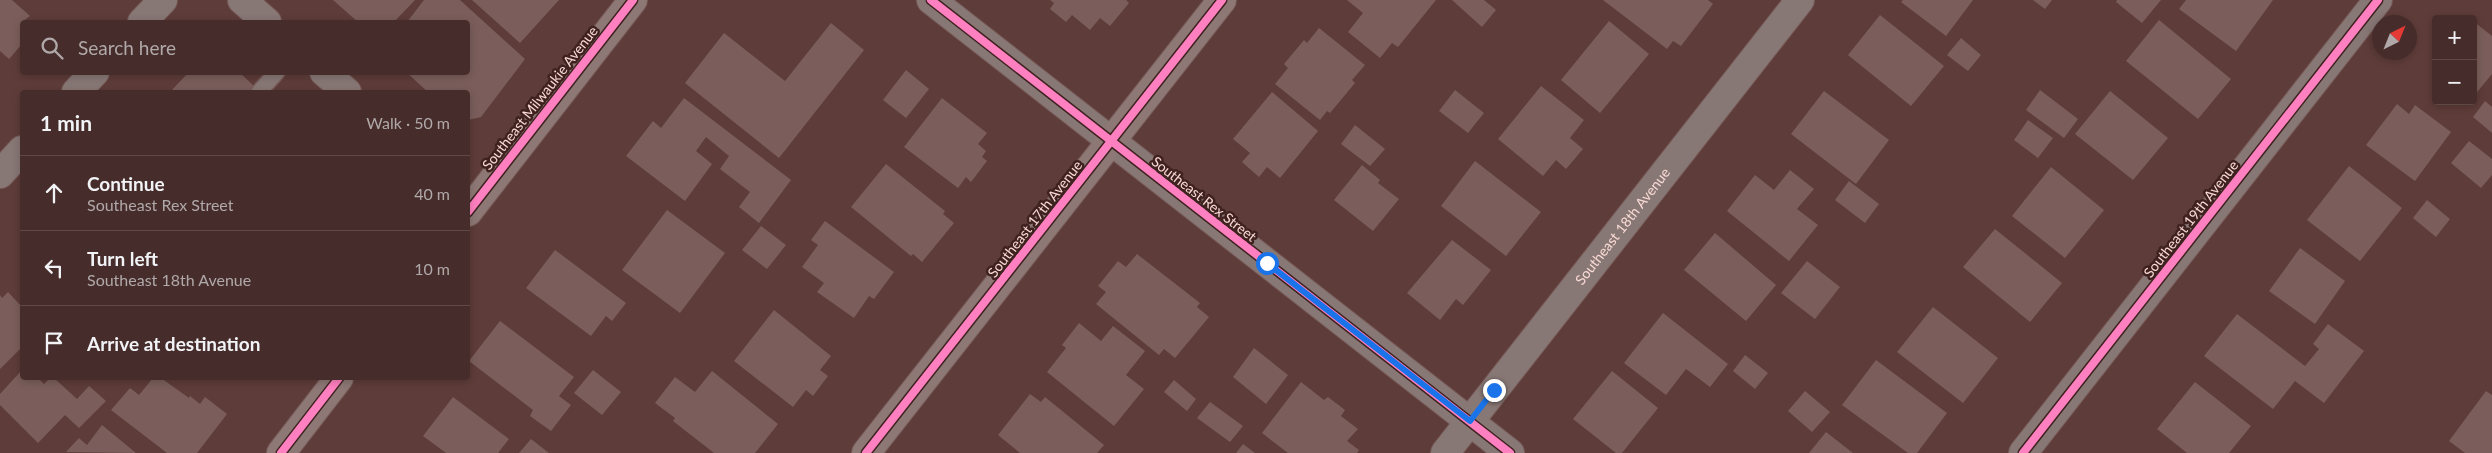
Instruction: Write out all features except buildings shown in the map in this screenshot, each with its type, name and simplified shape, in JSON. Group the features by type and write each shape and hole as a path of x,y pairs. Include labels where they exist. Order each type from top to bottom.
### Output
{"street":[{"path":"144,20 163,0"},
{"path":"242,0 266,20"},
{"name":"Southeast Milwaukie Avenue","path":"470,204 633,0"},
{"name":"Southeast Rex Street","path":"931,0 1510,453"},
{"name":"Southeast 17th Avenue","path":"866,453 1222,0"},
{"name":"Southeast 18th Avenue","path":"1445,453 1800,0"},
{"name":"Southeast 19th Avenue","path":"2023,453 2378,0"},
{"path":"78,90 92,75"},
{"path":"327,75 345,90"},
{"path":"0,174 20,152"},
{"path":"281,453 337,380"}],"lane":[{"path":"261,90 274,75"}],"cycle path":[{"path":"470,209 633,0"},
{"path":"931,0 1510,453"},
{"path":"866,453 1222,0"},
{"path":"2023,453 2378,0"},
{"path":"281,453 337,380"}],"route":[{"path":"1267,263 1470,421 1494,390"}]}
